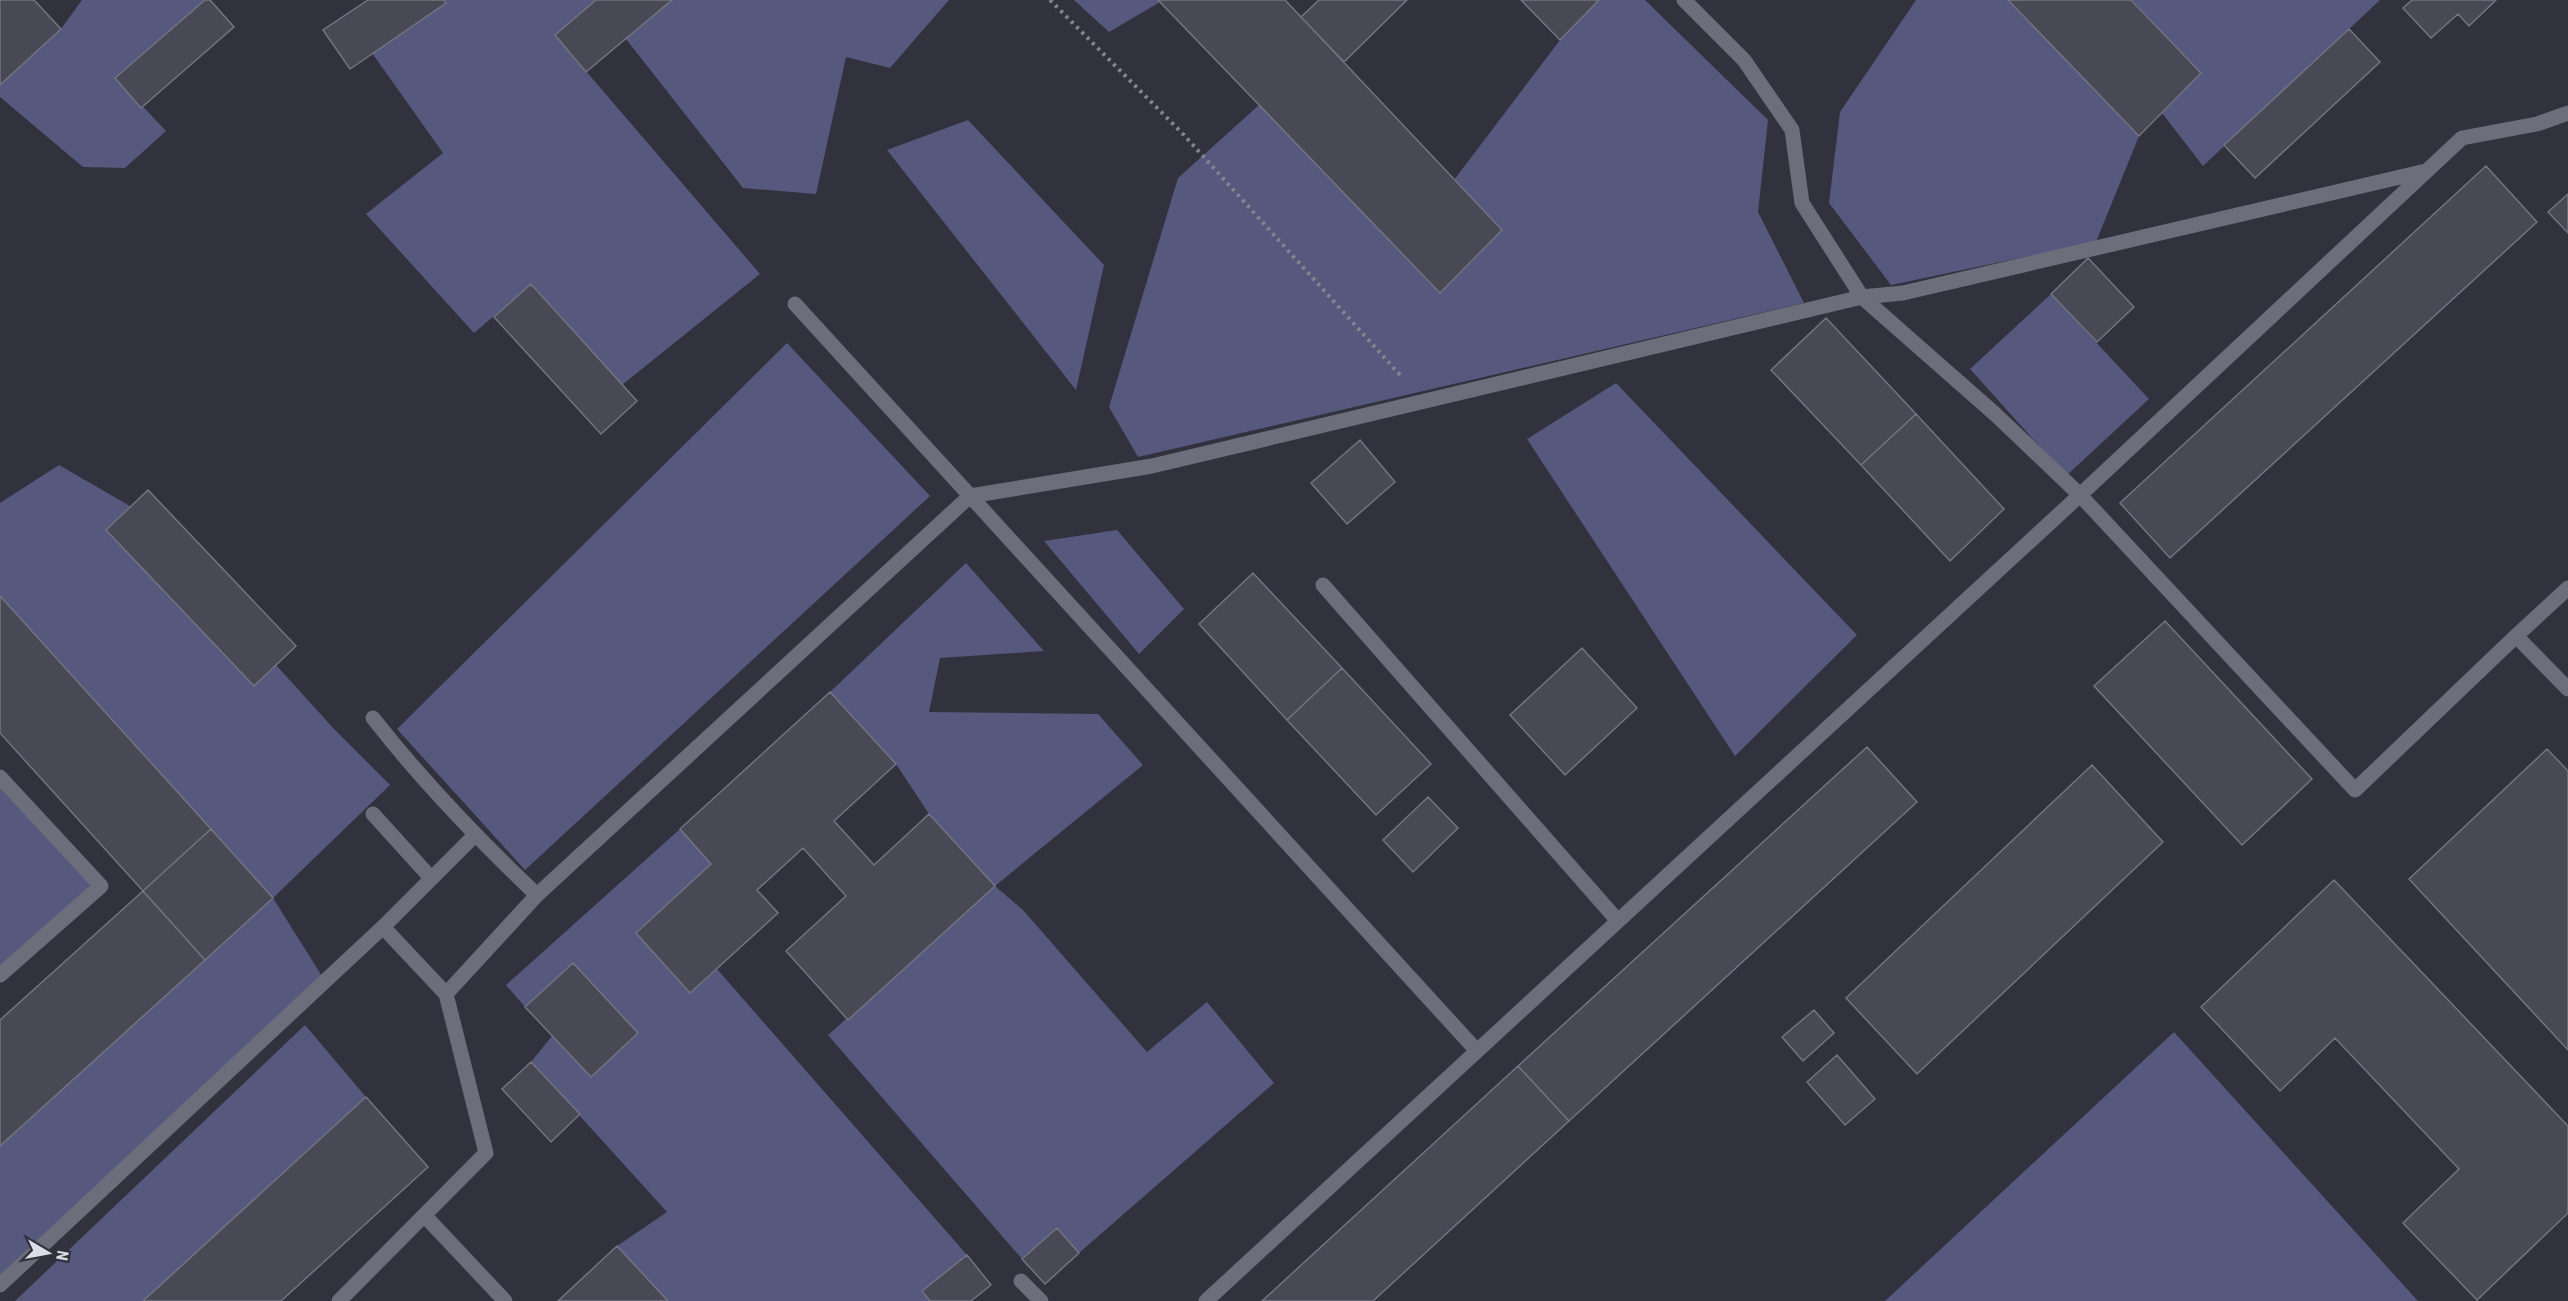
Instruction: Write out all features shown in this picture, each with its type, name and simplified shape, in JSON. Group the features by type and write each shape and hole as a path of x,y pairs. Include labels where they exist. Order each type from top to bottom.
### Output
{"lane":[{"path":"1684,0 1744,60 1792,130 1802,203 1862,297 1995,414 2080,495 2355,790 2568,588"},
{"path":"1206,1301 2080,495 2462,138 2536,124 2568,113"},
{"path":"446,994 537,895 970,496 1152,466 1862,297 1914,290 2426,171"},
{"path":"795,304 1477,1051"},
{"path":"1323,585 1618,921"},
{"path":"2516,636 2568,689"},
{"path":"373,718 412,767 474,836 537,895"},
{"path":"0,777 101,886 0,975"},
{"path":"373,814 431,878"},
{"path":"0,1285 382,927 474,836"},
{"path":"339,1301 486,1153 446,994 382,927"},
{"path":"425,1215 505,1301"},
{"path":"1021,1281 1041,1301"}],"path":[{"path":"1050,0 1184,135 1424,402"}],"shaded area":[{"path":"82,0 205,0 116,78 166,131 125,168 83,167 0,97 0,85 61,29"},
{"path":"444,0 596,0 555,35 760,274 622,385 532,284 474,333 366,214 443,153 372,53 446,3"},
{"path":"672,0 949,0 890,68 846,57 816,194 743,188 626,39"},
{"path":"1074,0 1158,0 1160,2 1109,32"},
{"path":"1599,0 1645,0 1768,120 1758,212 1804,303 1138,457 1109,407 1178,178 1259,105 1440,293 1502,230 1454,180 1560,40"},
{"path":"1916,0 2008,0 2139,136 2096,242 1891,285 1829,203 1840,112"},
{"path":"2132,0 2380,0 2203,166 2162,113 2201,73"},
{"path":"968,120 1104,265 1076,390 887,150"},
{"path":"2051,294 2149,399 2066,476 1970,369"},
{"path":"787,343 930,496 525,870 397,729"},
{"path":"1616,383 1857,635 1735,756 1527,439"},
{"path":"59,465 130,506 106,530 254,686 276,665 335,730 390,785 273,898 0,596 0,503"},
{"path":"1117,530 1184,609 1139,654 1044,541"},
{"path":"966,563 1044,651 940,658 929,712 1098,714 1143,765 995,886 929,814 896,764 830,692"},
{"path":"0,777 101,886 0,975"},
{"path":"680,829 711,864 636,933 690,993 717,969 967,1255 922,1291 930,1301 668,1301 617,1246 667,1212 531,1062 552,1036 591,1077 638,1033 573,963 525,1007 506,985"},
{"path":"995,886 1023,910 1147,1052 1207,1002 1274,1083 1079,1253 1022,1259 828,1035"},
{"path":"273,898 325,981 0,1285 0,1146"},
{"path":"305,1025 366,1097 143,1301 15,1301"},
{"path":"2174,1032 2418,1301 1885,1301"}],"building":[{"path":"0,0 34,0 61,29 0,85"},
{"path":"205,0 210,0 234,27 141,108 115,78"},
{"path":"368,0 444,0 446,3 350,69 323,30"},
{"path":"596,0 672,0 586,72 555,35"},
{"path":"1158,0 1285,0 1502,230 1440,293"},
{"path":"1319,0 1407,0 1344,62 1301,17"},
{"path":"1521,0 1599,0 1560,40"},
{"path":"2008,0 2131,0 2201,73 2139,136"},
{"path":"2412,0 2496,0 2469,26 2458,14 2431,38 2403,8"},
{"path":"2349,29 2380,62 2255,178 2224,145"},
{"path":"2486,166 2537,222 2170,558 2120,503"},
{"path":"2568,194 2568,233 2548,212"},
{"path":"2088,258 2134,307 2097,342 2051,294"},
{"path":"531,284 637,401 601,434 494,317"},
{"path":"1826,318 1916,414 1861,465 1771,370"},
{"path":"1916,414 2004,509 1950,561 1861,465"},
{"path":"1360,440 1395,482 1347,524 1311,483"},
{"path":"148,490 296,646 254,686 106,530"},
{"path":"1253,573 1342,668 1287,720 1199,624"},
{"path":"0,596 211,829 143,891 0,733"},
{"path":"2165,621 2312,779 2242,845 2094,686"},
{"path":"1582,648 1637,708 1565,775 1510,715"},
{"path":"1342,668 1431,764 1376,815 1287,720"},
{"path":"830,692 896,764 834,821 874,865 929,814 995,886 848,1020 786,951 846,896 803,848 757,890 778,913 690,993 636,933 711,864 680,829"},
{"path":"1867,747 1917,802 1569,1121 1518,1066"},
{"path":"2547,749 2568,771 2568,1050 2409,879"},
{"path":"2092,765 2163,842 1917,1074 1846,998"},
{"path":"1428,797 1458,828 1413,872 1383,840"},
{"path":"211,829 273,898 205,960 143,891"},
{"path":"2334,880 2568,1126 2568,1213 2477,1300 2403,1223 2459,1169 2335,1038 2280,1091 2201,1007"},
{"path":"143,891 205,960 0,1146 0,1020"},
{"path":"573,963 638,1033 591,1077 525,1007"},
{"path":"1814,1010 1834,1033 1803,1061 1782,1037"},
{"path":"1837,1055 1875,1099 1845,1125 1807,1082"},
{"path":"531,1062 580,1114 551,1142 502,1089"},
{"path":"1518,1066 1569,1121 1373,1301 1262,1301"},
{"path":"366,1097 428,1167 281,1301 143,1301"},
{"path":"1057,1228 1079,1253 1045,1284 1022,1259"},
{"path":"617,1246 668,1301 558,1301"},
{"path":"967,1255 991,1285 971,1301 930,1301 922,1291"}]}
